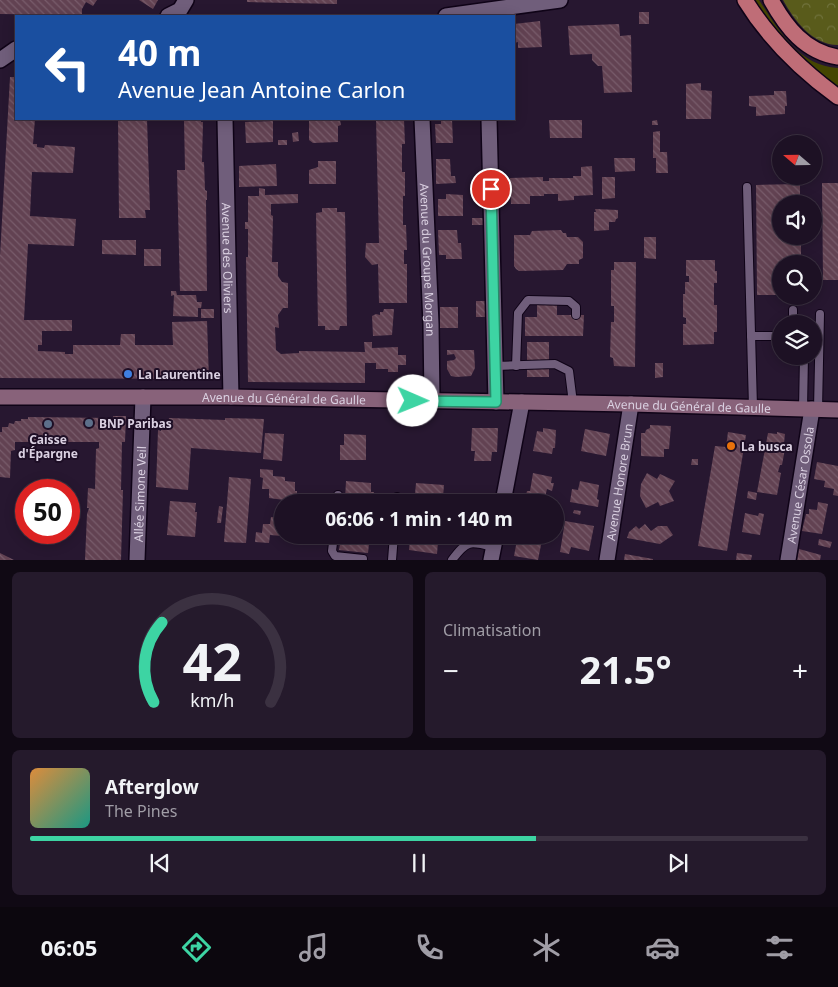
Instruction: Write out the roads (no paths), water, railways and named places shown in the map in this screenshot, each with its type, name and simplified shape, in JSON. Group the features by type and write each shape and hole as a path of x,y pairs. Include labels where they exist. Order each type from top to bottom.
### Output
{"highway":[{"path":"745,0 778,45 793,60 838,97"},
{"path":"770,0 790,30 798,38 819,52 838,57"}],"main road":[{"name":"Avenue du Général de Gaulle","path":"0,398 231,397 631,404 838,410"}],"street":[{"path":"170,15 180,10 186,0"},
{"path":"453,15 560,0"},
{"path":"0,47 15,48"},
{"path":"0,60 15,49"},
{"name":"Avenue des Oliviers","path":"225,120 231,397"},
{"name":"Avenue du Groupe Morgan","path":"422,120 432,324 432,401"},
{"path":"489,120 496,402"},
{"name":"Allée Simone Veil","path":"137,560 143,397"},
{"path":"505,494 522,402"},
{"name":"Avenue Honore Brun","path":"607,560 631,404"},
{"name":"Avenue César Ossola","path":"788,560 811,409"}],"lane":[{"path":"747,187 753,407"},
{"path":"516,366 518,314 528,300 569,301 576,307 576,315"},
{"path":"793,310 793,315"},
{"path":"811,409 820,314"},
{"path":"751,336 772,336"},
{"path":"496,366 555,364 569,371 573,403"},
{"path":"803,365 811,409"},
{"path":"452,560 462,547 472,542 493,547"},
{"path":"333,544 332,551 335,556 363,559"},
{"path":"392,560 393,544"}],"place":[{"name":"La Laurentine","path":"128,374"},
{"name":"BNP Paribas","path":"89,423"},
{"name":"Caisse d'Épargne","path":"48,424"},
{"name":"La busca","path":"731,446"}]}
